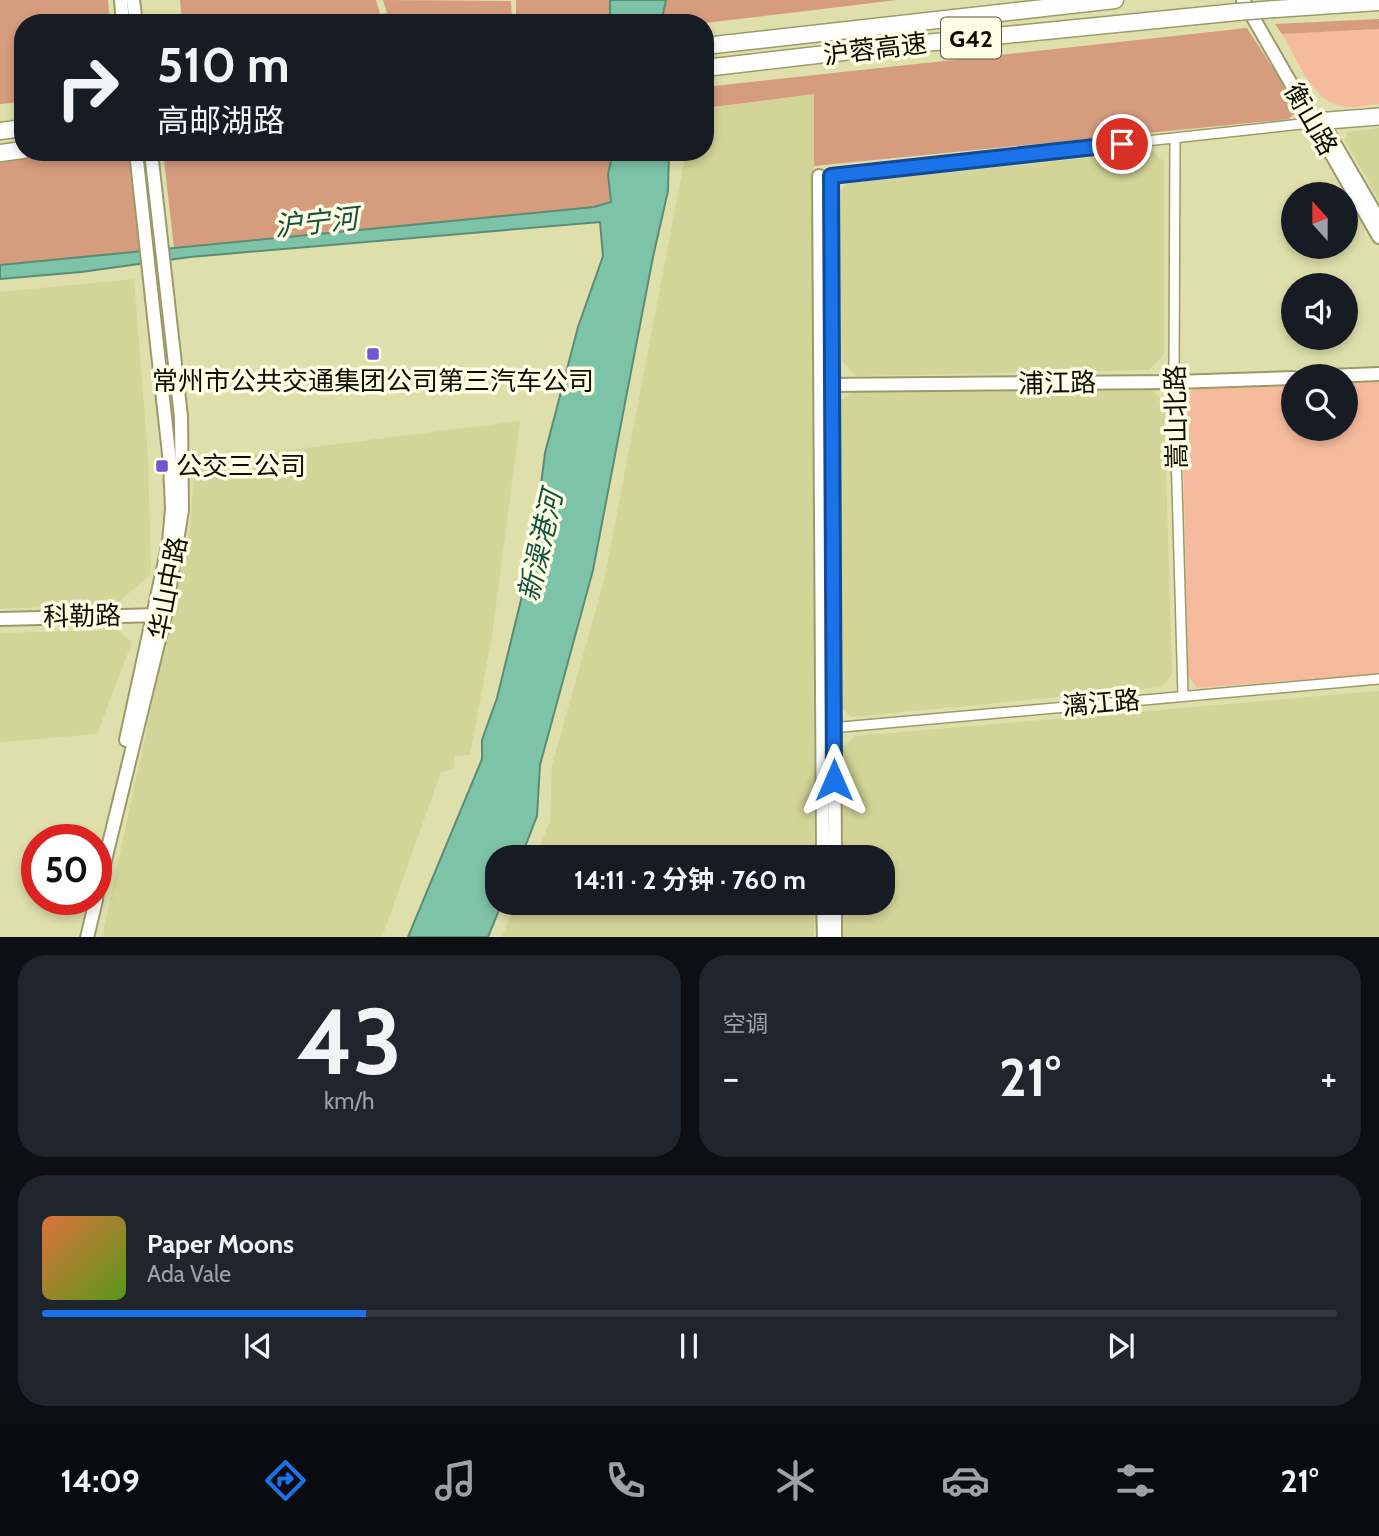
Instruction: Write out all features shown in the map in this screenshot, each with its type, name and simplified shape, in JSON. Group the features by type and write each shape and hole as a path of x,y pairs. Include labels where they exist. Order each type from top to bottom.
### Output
{"highway":[{"name":"沪蓉高速","path":"714,45 1115,0"},
{"name":"沪蓉高速","path":"714,67 1240,6 1275,9 1379,2"}],"main road":[{"name":"衡山路","path":"1252,0 1314,122 1379,237"},
{"name":"衡山路","path":"1240,6 1379,220"},
{"name":"华山中路","path":"107,824 159,615 172,509 170,463 137,161"},
{"name":"华山中路","path":"112,826 182,510 181,418 152,161"},
{"path":"824,845 828,728 825,176"},
{"path":"1358,375 1379,374"},
{"name":"浦江路","path":"826,385 1281,378"},
{"name":"科勒路","path":"0,619 159,615"},
{"path":"828,728 834,845"},
{"path":"80,937 85,915"},
{"name":"华山中路","path":"87,937 92,915"},
{"path":"823,915 824,937"},
{"path":"835,915 835,937"}],"street":[{"path":"825,176 1175,139 1379,113"},
{"path":"1314,122 1379,120"},
{"name":"嵩山北路","path":"1175,139 1174,382 1183,695"},
{"name":"漓江路","path":"828,728 1379,679"}],"shaded area":[{"path":"0,0 108,0 109,14 14,14 14,103 0,104"},
{"path":"180,0 376,0 380,14 181,14"},
{"path":"383,0 511,1 512,14 380,14 387,13"},
{"path":"516,0 610,0 610,14 516,14"},
{"path":"666,0 897,0 714,22 714,14 663,14"},
{"path":"1379,19 1379,29 1282,34 1275,24"},
{"path":"1247,28 1299,109 1289,119 814,166 814,94 714,107 714,86"},
{"path":"1379,29 1379,104 1354,107 1340,106 1321,95 1305,76 1282,34"},
{"path":"814,94 814,845 540,845 550,821 552,765 604,581 684,161 714,161 714,107"},
{"path":"1379,128 1379,201 1345,140 1347,132"},
{"path":"1153,151 1164,162 1164,354 1149,370 856,376 842,361 838,192 849,183"},
{"path":"0,160 131,161 141,251 0,265"},
{"path":"164,161 611,161 608,174 611,202 594,207 174,248"},
{"path":"134,279 148,457 151,574 116,604 0,609 0,292"},
{"path":"1379,380 1379,674 1197,688 1188,676 1182,401 1196,387 1281,383 1281,441 1358,441 1358,381"},
{"path":"1152,390 1164,402 1172,674 1162,687 851,717 841,707 837,403 852,392"},
{"path":"520,421 492,636 470,755 455,756 454,769 441,772 382,937 102,937 107,915 112,915 112,890 190,527 195,462"},
{"path":"117,630 132,642 97,734 0,742 0,633"},
{"path":"1379,691 1379,937 843,937 843,915 895,915 895,845 843,845 842,747 855,736"},
{"path":"511,915 814,915 814,937 502,937"}],"water":[{"path":"610,0 666,0 663,14 610,14"},
{"name":"新澡港河","path":"611,161 669,161 668,191 593,570 540,765 537,816 526,845 485,845 485,915 497,915 488,937 408,937 482,759 482,740 497,698 532,555 545,453 578,327 603,256 600,222 190,257 81,272 0,279 0,265 594,207 611,202 608,174"}],"place":[{"name":"常州市公共交通集团公司第三汽车公司","path":"373,354"},
{"name":"公交三公司","path":"162,466"}],"route":[{"path":"834,780 831,176 1122,144"}],"water label":[{"name":"沪宁河","path":"316,222"}]}
